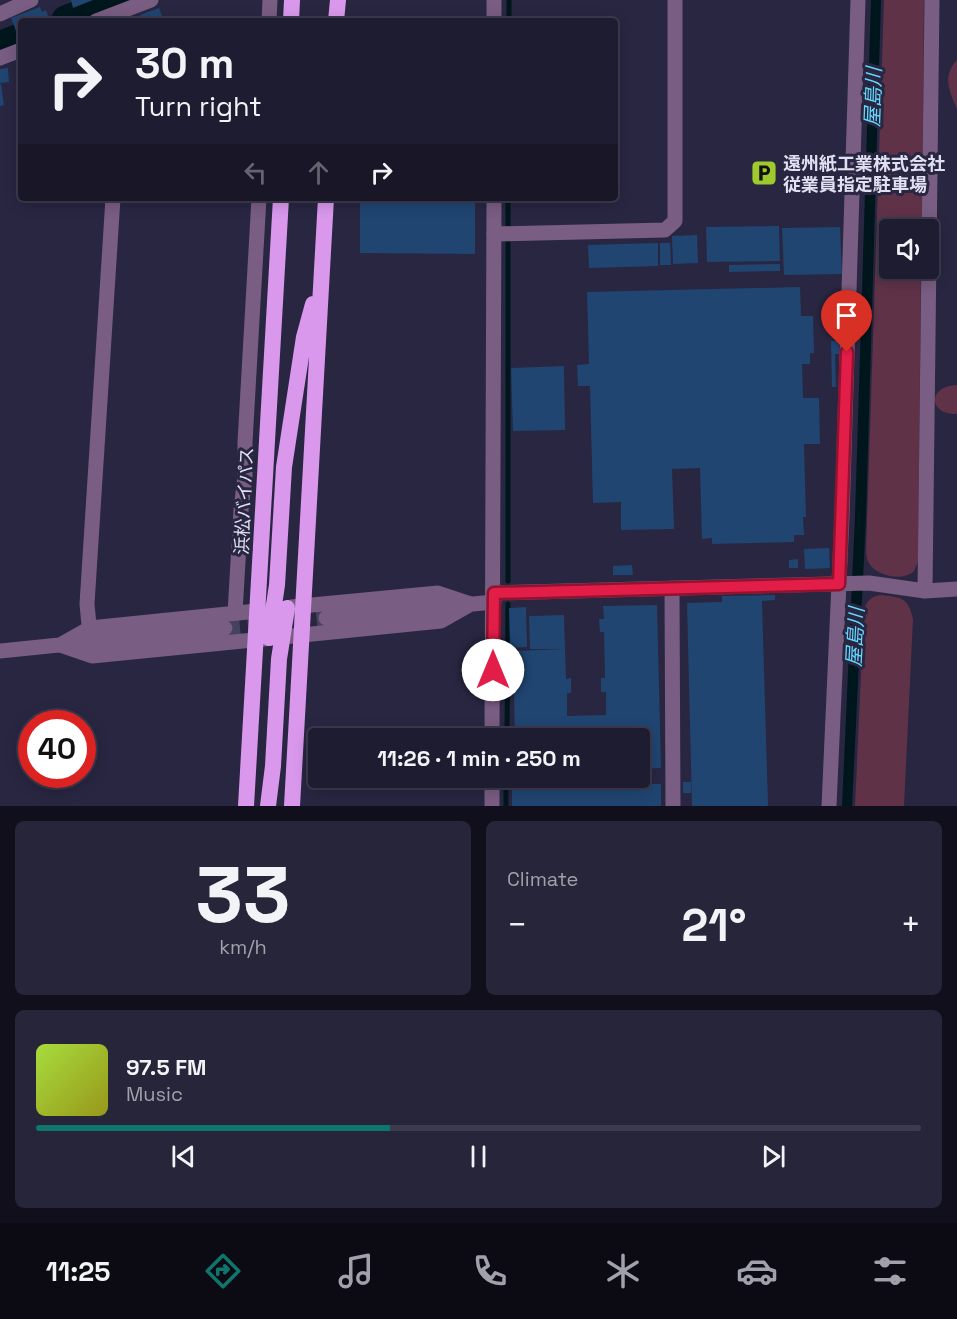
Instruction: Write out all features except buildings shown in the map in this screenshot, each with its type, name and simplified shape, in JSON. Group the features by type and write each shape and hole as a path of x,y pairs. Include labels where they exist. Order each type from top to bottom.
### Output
{"highway":[{"path":"291,18 292,0"},
{"path":"336,18 338,0"},
{"name":"浜松バイパス","path":"281,201 265,477 280,609 302,635 292,806"},
{"name":"浜松バイパス","path":"246,806 269,638 280,609 323,261 326,201"},
{"path":"268,806 273,766 279,659 269,638 280,609 277,585 284,467 304,337 323,261"}],"street":[{"path":"0,14 31,0"},
{"path":"120,17 151,0"},
{"path":"269,18 270,0"},
{"path":"494,0 494,18"},
{"path":"494,234 665,230 675,221 675,0"},
{"path":"829,806 842,584 858,0"},
{"path":"925,591 932,0"},
{"path":"0,58 18,51"},
{"path":"91,642 87,603 113,201"},
{"path":"235,613 245,476 259,201"},
{"path":"492,728 494,201"},
{"path":"245,476 265,477"},
{"path":"326,618 471,604 494,597 672,588 869,583 925,591 957,589"},
{"path":"672,588 673,806"},
{"path":"91,642 235,613 438,593 471,604"},
{"path":"60,645 302,635 441,621 471,604"},
{"path":"0,651 225,628"},
{"path":"492,788 492,806"}],"shaded area":[{"path":"884,0 924,0 922,219 879,219 879,279 921,279 918,562 914,571 909,574 890,576 872,568 866,553"},
{"path":"957,60 957,109 948,78"},
{"path":"957,385 957,414 947,413 936,406 936,395 940,390"},
{"path":"882,595 903,600 909,606 913,619 904,806 855,806 864,609 871,599"}],"water":[{"name":"屋島川","path":"871,0 881,0 866,517 852,806 842,806 855,516"}],"waterway":[{"path":"75,18 122,0"},
{"path":"509,0 509,18"},
{"path":"0,47 18,40"},
{"path":"508,201 508,226"},
{"path":"508,242 508,581"},
{"path":"507,728 508,604"},
{"path":"506,788 506,806"}],"tunnel":[{"path":"225,628 326,618"}],"place":[{"name":"遠州紙工業株式会社 従業員指定駐車場","path":"764,173"}],"route":[{"path":"493,670 494,593 839,584 847,352"}]}
